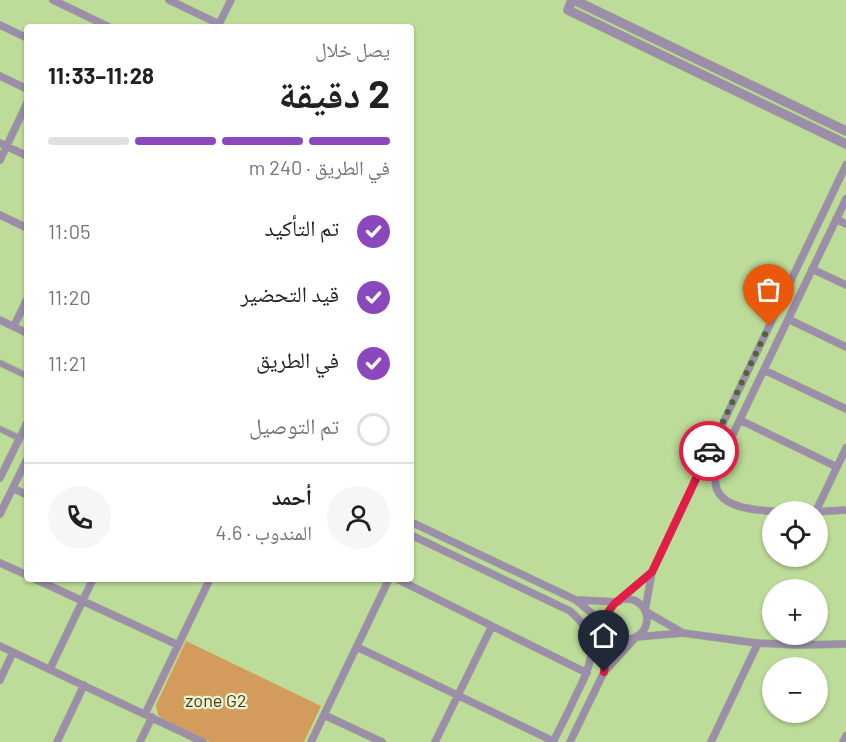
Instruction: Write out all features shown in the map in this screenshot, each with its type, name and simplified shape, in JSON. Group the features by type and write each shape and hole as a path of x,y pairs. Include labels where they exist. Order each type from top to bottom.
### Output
{"street":[{"path":"53,0 94,24"},
{"path":"169,0 219,24 231,0"},
{"path":"846,131 578,1 576,14 846,144"},
{"path":"0,25 24,37"},
{"path":"0,76 24,88"},
{"path":"0,160 3,144 24,108"},
{"path":"3,144 24,154"},
{"path":"570,742 604,672 646,626 645,611 652,572 846,165"},
{"path":"762,510 737,507 727,501 718,489 717,469 846,199"},
{"path":"1,217 24,227"},
{"path":"836,219 846,224"},
{"path":"812,269 846,285"},
{"path":"14,326 24,305"},
{"path":"788,319 846,347"},
{"path":"0,320 24,331"},
{"path":"0,363 24,375"},
{"path":"764,370 846,409"},
{"path":"740,420 837,467"},
{"path":"0,429 19,438"},
{"path":"0,478 24,429"},
{"path":"820,501 846,448"},
{"path":"0,514 24,465"},
{"path":"13,488 24,494"},
{"path":"828,511 846,510"},
{"path":"414,523 576,600 621,638 683,633 758,643 846,644"},
{"path":"357,647 553,742 587,673 592,656 587,628 570,611 414,535"},
{"path":"0,562 24,574"},
{"path":"604,672 610,628 608,615 611,607 652,572"},
{"path":"41,582 178,645"},
{"path":"50,669 92,582"},
{"path":"140,742 148,715 208,582"},
{"path":"311,742 388,582"},
{"path":"403,582 587,673"},
{"path":"576,600 633,601 645,611 683,633"},
{"path":"435,742 492,626"},
{"path":"711,742 758,643"},
{"path":"0,646 203,742"},
{"path":"0,680 13,652"},
{"path":"57,742 84,685"},
{"path":"324,715 382,742"},
{"path":"843,742 846,736"}],"green space":[{"name":"zone G2","path":"186,641 321,706 304,742 210,742 158,715 156,705"}],"way so far":[{"path":"709,451 769,326"}],"route":[{"path":"604,672 610,628 607,619 609,611 614,604 652,572 709,451"}]}
